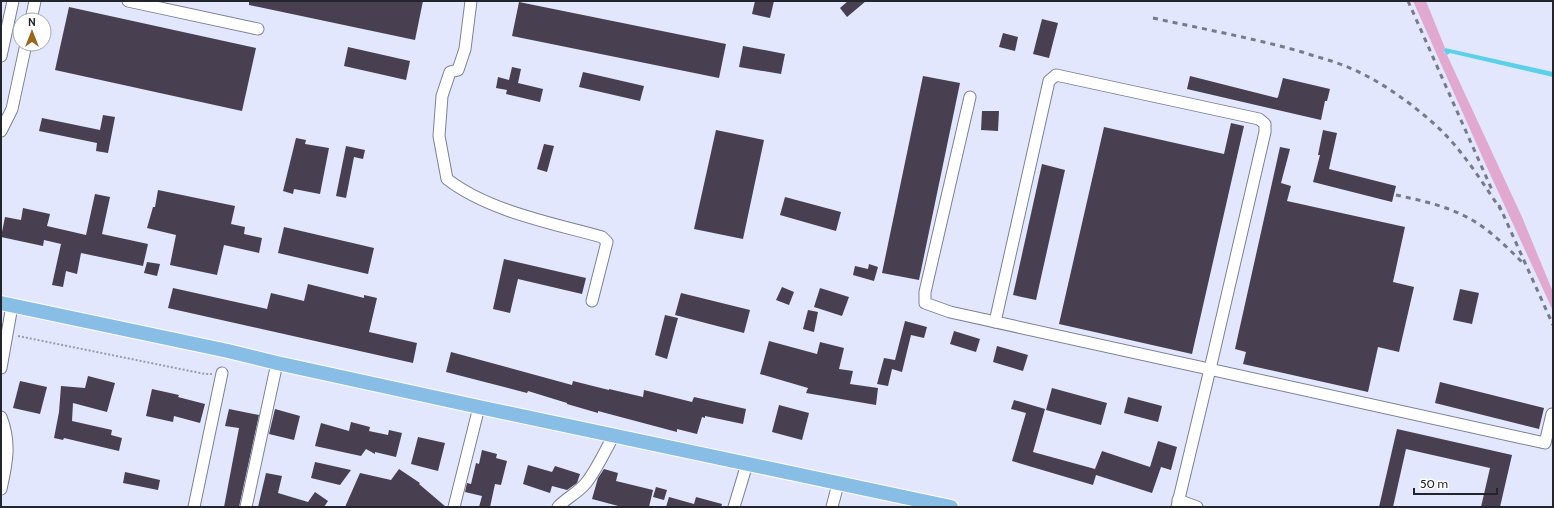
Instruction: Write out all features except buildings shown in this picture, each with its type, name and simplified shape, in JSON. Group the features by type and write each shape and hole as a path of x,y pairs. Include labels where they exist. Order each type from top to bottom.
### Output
{"main road":[{"path":"6,304 228,351 276,363 479,407 951,507"}],"street":[{"path":"1,56 13,1"},
{"path":"33,12 35,1"},
{"path":"128,1 258,28"},
{"path":"471,1 464,49 458,70 450,72 442,96 440,136 447,179 457,187 506,210 602,237 607,242 592,301"},
{"path":"1,131 12,110 24,52"},
{"path":"995,322 1049,81 1056,75 1236,114 1259,120 1265,124 1265,132 1210,369 1177,503 1197,507"},
{"path":"970,97 925,292 925,303 950,312 1545,443 1552,414"},
{"path":"1,368 7,333 6,304"},
{"path":"246,507 276,363"},
{"path":"194,507 222,373"},
{"path":"454,507 479,407"},
{"path":"1,417 6,429 8,449 1,489"},
{"path":"558,507 563,501 576,493 587,482 614,435"},
{"path":"734,507 747,464"},
{"path":"832,507 838,484"}],"path":[{"path":"7,333 205,374 222,373"}],"shaded area":[{"path":"1413,1 1426,1 1445,48 1444,52 1447,55 1522,217 1553,292 1553,311 1485,163"}],"water":[{"path":"1445,48 1553,72 1553,77 1450,53 1447,55 1444,51"}],"railway":[{"path":"1408,1 1492,190"},
{"path":"1153,18 1247,38 1302,52 1357,71 1380,83 1402,98 1442,131 1461,152 1501,210"},
{"path":"1396,195 1438,205 1467,217 1483,227 1523,263"},
{"path":"1499,205 1553,325"}]}
